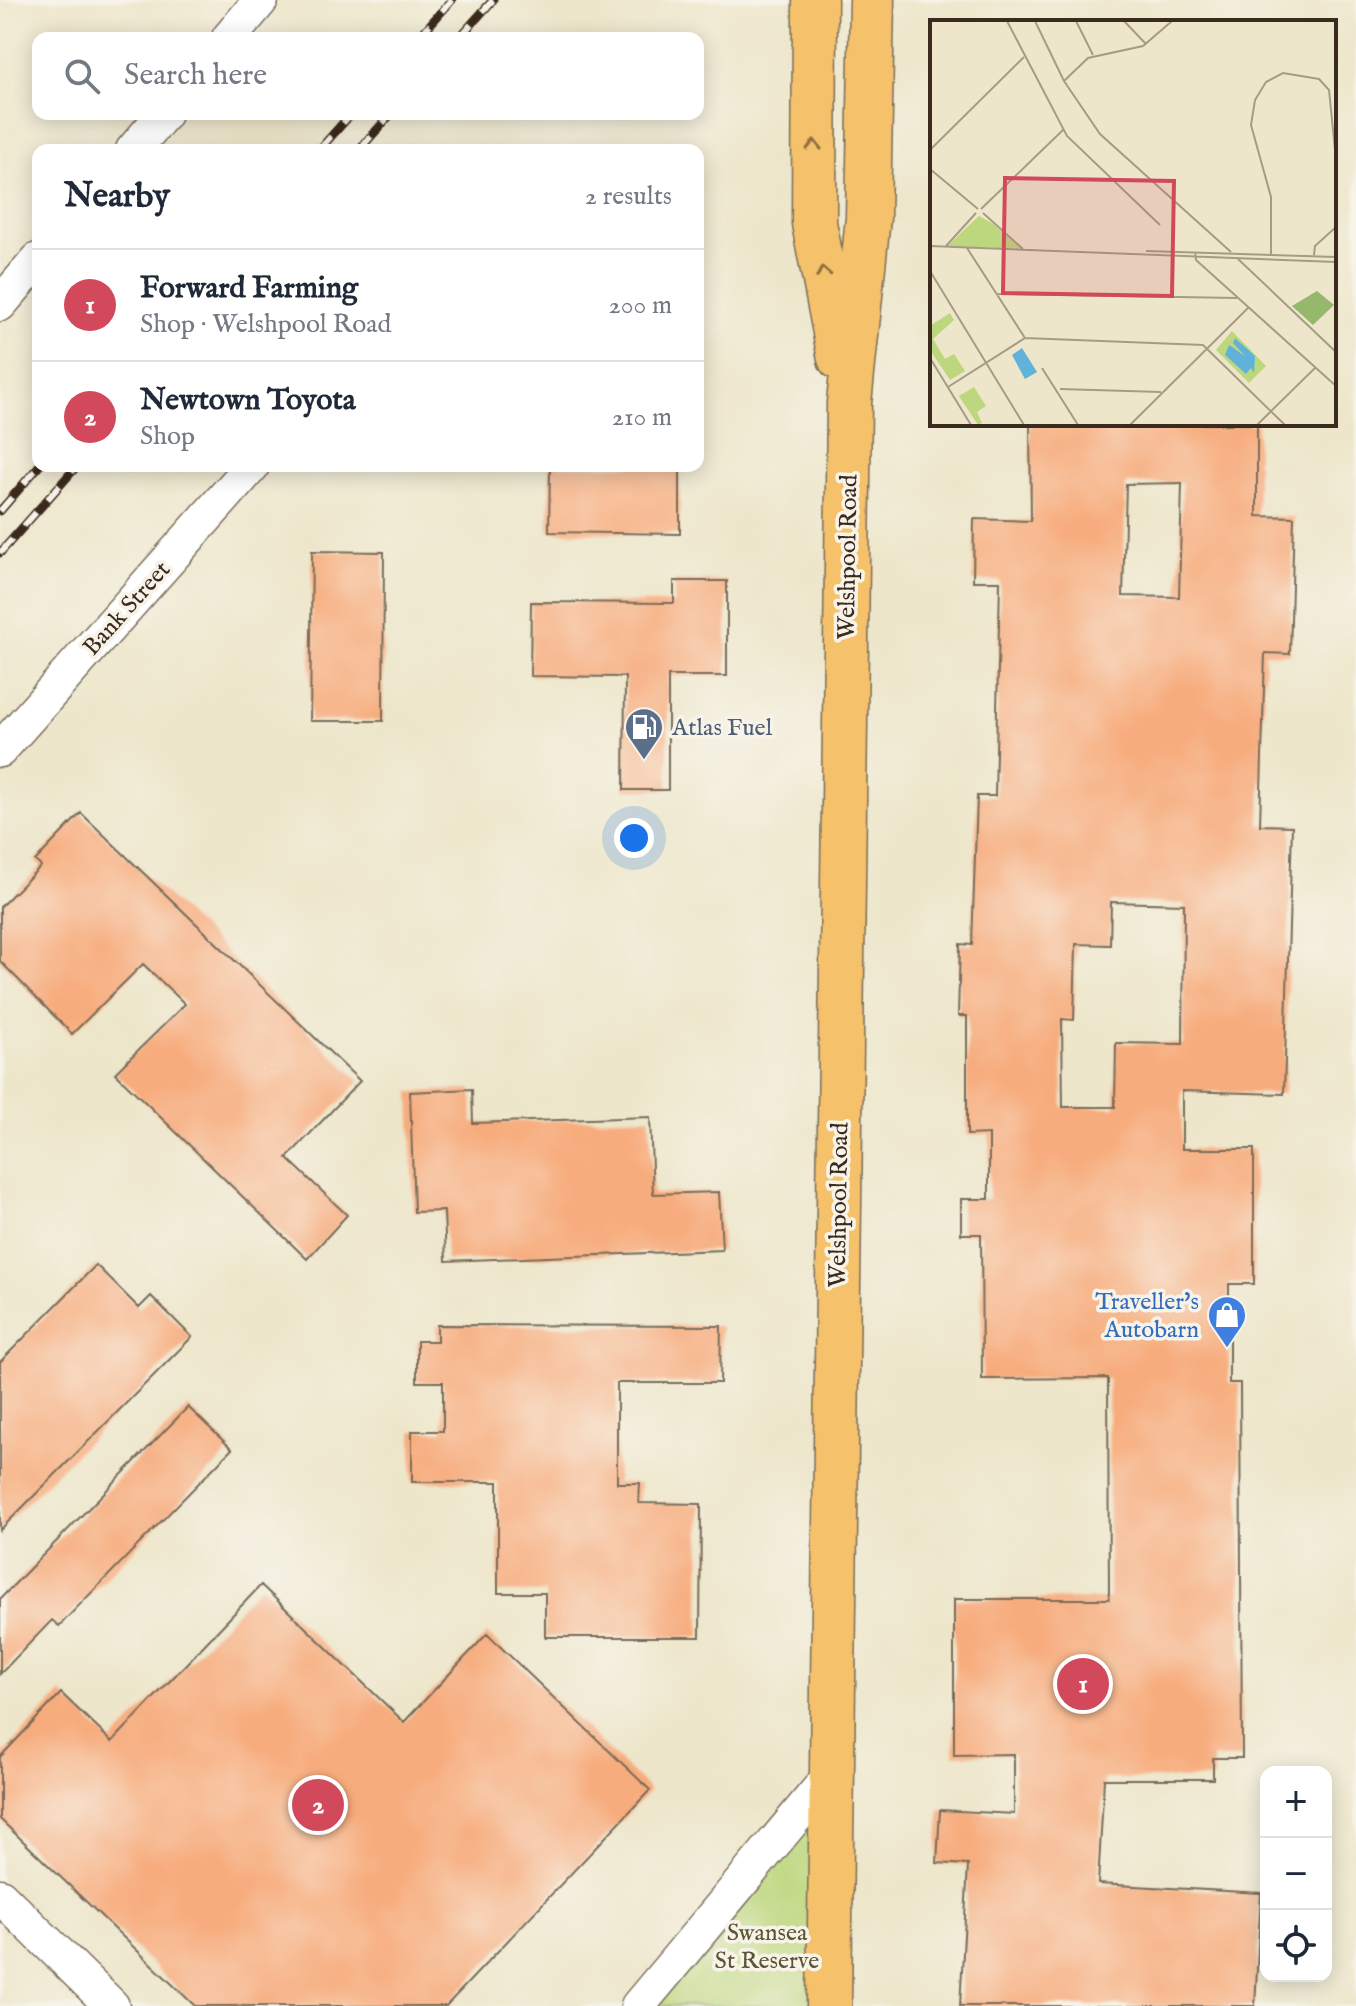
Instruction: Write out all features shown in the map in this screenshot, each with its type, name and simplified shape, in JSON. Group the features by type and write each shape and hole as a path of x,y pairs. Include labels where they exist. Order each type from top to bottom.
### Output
{"main road":[{"name":"Welshpool Road","path":"815,0 814,223 849,403"},
{"name":"Welshpool Road","path":"829,2006 849,403 868,218 872,0"}],"street":[{"path":"234,32 261,0"},
{"path":"138,144 159,120"},
{"path":"0,304 32,267"},
{"name":"Bank Street","path":"0,750 247,472"},
{"path":"638,2006 830,1776"},
{"path":"0,1896 112,2006"}],"green space":[{"name":"Swansea St Reserve","path":"830,1776 829,2006 638,2006"}],"building":[{"path":"1030,426 1257,426 1257,516 1294,517 1290,654 1265,653 1260,825 1292,826 1284,1094 1182,1091 1182,1149 1254,1149 1254,1284 1229,1284 1229,1383 1240,1383 1242,1758 1213,1758 1213,1779 1104,1779 1098,1884 1260,1893 1255,2006 960,2006 968,1865 937,1863 940,1810 1014,1814 1014,1754 954,1755 954,1599 1109,1599 1108,1378 982,1379 981,1234 961,1234 961,1199 989,1199 989,1134 967,1135 967,1016 958,1016 960,944 972,945 977,796 995,796 1000,581 973,581 974,519 1031,521","holes":["1182,483 1179,597 1123,596 1126,484","1111,902 1184,904 1183,1044 1116,1043 1115,1107 1063,1107 1062,1019 1074,1020 1076,944 1110,945"]},
{"path":"550,472 680,472 680,534 549,532"},
{"path":"312,551 384,552 383,721 310,721"},
{"path":"674,581 727,581 727,676 668,676 668,790 624,790 625,677 530,676 531,602 674,603"},
{"path":"81,813 360,1081 287,1158 347,1215 307,1259 115,1073 185,1004 143,964 72,1034 0,961 0,907 41,866 35,861"},
{"path":"472,1089 473,1123 650,1117 653,1194 719,1192 722,1250 446,1261 444,1211 414,1212 410,1092"},
{"path":"96,1265 139,1308 151,1296 192,1337 0,1530 0,1362"},
{"path":"437,1325 721,1326 720,1383 617,1383 617,1483 640,1483 639,1503 701,1504 700,1637 545,1637 545,1593 498,1593 498,1482 412,1482 412,1431 443,1431 443,1382 417,1382 417,1341 437,1341"},
{"path":"188,1407 232,1449 59,1626 52,1620 0,1674 0,1599"},
{"path":"261,1585 404,1722 487,1634 650,1790 446,2006 195,2006 0,1819 0,1757 61,1693 112,1742"}],"railway":[{"path":"423,32 452,0"},
{"path":"464,32 493,0"},
{"path":"324,144 346,120"},
{"path":"364,144 386,120"},
{"path":"0,511 34,472"},
{"path":"0,553 72,472"}],"place":[{"name":"Atlas Fuel","path":"644,761"},
{"name":"Traveller's Autobarn","path":"1227,1349"},
{"name":"Forward Farming","path":"1083,1684"},
{"name":"Newtown Toyota","path":"318,1805"}]}
